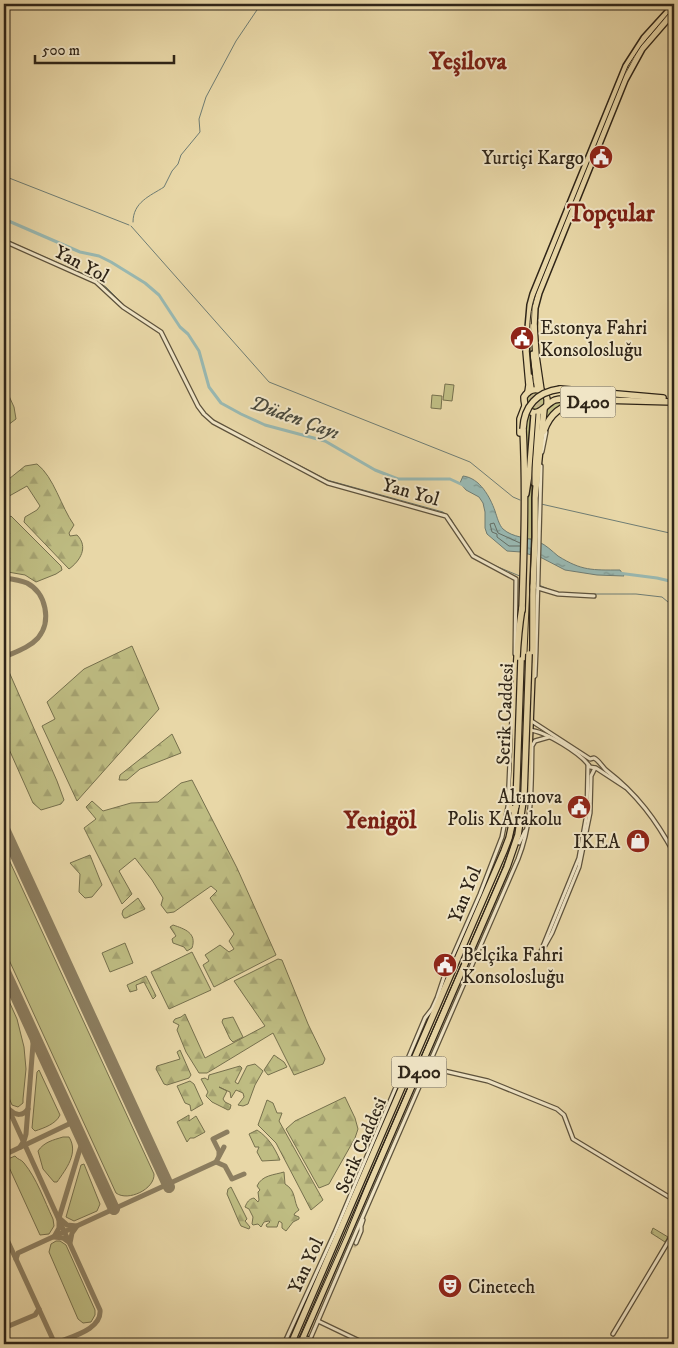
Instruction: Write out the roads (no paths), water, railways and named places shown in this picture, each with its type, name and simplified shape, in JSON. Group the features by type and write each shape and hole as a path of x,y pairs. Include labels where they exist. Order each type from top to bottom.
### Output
{"highway":[{"path":"531,326 526,350 529,386 537,390"},
{"path":"531,326 536,356 537,390 546,407"},
{"path":"525,490 523,429 526,412 534,399 545,392 560,389 663,398"},
{"path":"537,390 524,397 525,406 534,412 538,412 556,400 564,399 654,402"},
{"name":"D400","path":"537,390 554,396 582,395 674,400"},
{"name":"D400","path":"542,438 551,417 565,406 581,402 654,402 674,400"},
{"name":"D400","path":"525,406 520,427 525,490"},
{"name":"D400","path":"537,499 546,407"},
{"name":"Serik Caddesi","path":"291,1344 293,1333 300,1325 469,925 509,838 516,806 522,608 519,596 523,581 525,490"},
{"name":"Serik Caddesi","path":"301,1342 484,929 518,835 524,795 529,654 536,583 537,499"},
{"path":"508,866 518,843 525,818 529,766 536,583"},
{"path":"499,863 508,828 513,796 516,648 522,608"},
{"path":"293,1324 300,1325"},
{"path":"308,1326 314,1331"},
{"path":"301,1342 309,1342"}],"main road":[{"path":"531,326 530,305 533,294 626,66 644,38 674,5"},
{"path":"531,326 539,293 628,74 649,39 674,12"},
{"path":"526,497 536,414 534,473 537,499"}],"street":[{"name":"Yan Yol","path":"4,241 96,282 123,307 161,332 198,406 210,420 328,483 446,516 473,556 516,579 519,596 514,665 514,719"},
{"path":"537,499 546,432"},
{"path":"536,583 558,594 594,596"},
{"path":"514,665 517,672"},
{"path":"530,707 539,726"},
{"path":"514,719 521,717 530,720 590,759 595,758 640,800 674,853"},
{"name":"Yan Yol","path":"284,1344 293,1333 293,1324 335,1232 424,1018 432,1009 445,974 469,925 498,849 506,820 514,727"},
{"path":"514,727 539,732 549,737 592,768 596,768 629,789"},
{"path":"539,732 541,734 540,739 549,737"},
{"name":"Yan Yol","path":"484,929 525,841 531,808 532,746 535,741 540,739"},
{"path":"590,759 588,764 587,813 579,858 539,956 552,933 579,867 590,813 591,776 599,762"},
{"path":"529,766 531,774"},
{"path":"518,843 528,827"},
{"name":"Yan Yol","path":"309,1342 390,1157 480,937"},
{"path":"427,1066 488,1081 557,1108 564,1116 573,1139 674,1200"},
{"path":"337,1232 355,1195"},
{"path":"356,1243 360,1234 359,1228"},
{"path":"613,1334 674,1232"},
{"path":"318,1280 332,1244"},
{"path":"329,1295 347,1252"},
{"path":"318,1321 366,1344"}],"water":[{"path":"463,476 474,480 484,489 500,525 507,532 539,542 574,565 594,570 620,570 624,576 597,575 565,570 542,558 521,552 507,551 487,534 483,503 479,497 466,490 460,483"}],"waterway":[{"path":"133,222 136,209 143,200 164,187 178,164 181,155 200,132 199,119 206,97 236,41 261,4"},
{"path":"4,176 129,225"},
{"name":"Düden Çayı","path":"4,219 80,252 99,256 145,283 159,295 180,327 188,334 199,351 209,387 221,403 265,425 325,441 375,470 398,479 450,479 465,486"},
{"path":"131,226 269,382 470,462 513,497 520,500"},
{"path":"4,239 90,277 106,287 126,307"},
{"path":"136,314 163,333 188,382"},
{"path":"257,443 327,480 443,512 451,519 456,528"},
{"path":"541,504 674,534"},
{"path":"491,564 522,577"},
{"name":"Düden Çayı","path":"618,573 674,582"},
{"path":"534,583 551,590"},
{"path":"590,594 636,594 662,597 674,607"}],"tunnel":[{"path":"532,387 534,414"},
{"path":"538,395 538,414"},
{"path":"337,1239 355,1246 356,1243"}],"tram line":[{"path":"534,387 530,353 530,317 535,296 628,66 641,46 674,7"},
{"path":"297,1344 502,870 513,838 521,792 532,537 532,468 536,414"}],"place":[{"name":"Yurtiçi Kargo","path":"601,157"},
{"name":"Estonya Fahri Konsolosluğu","path":"522,338"},
{"name":"Altınova Polis KArakolu","path":"579,807"},
{"name":"IKEA","path":"638,841"},
{"name":"Belçika Fahri Konsolosluğu","path":"445,965"},
{"name":"Cinetech","path":"450,1286"}],"district":[{"name":"Yeşilova","path":"468,61"},
{"name":"Topçular","path":"611,213"},
{"name":"Yenigöl","path":"380,820"}]}
